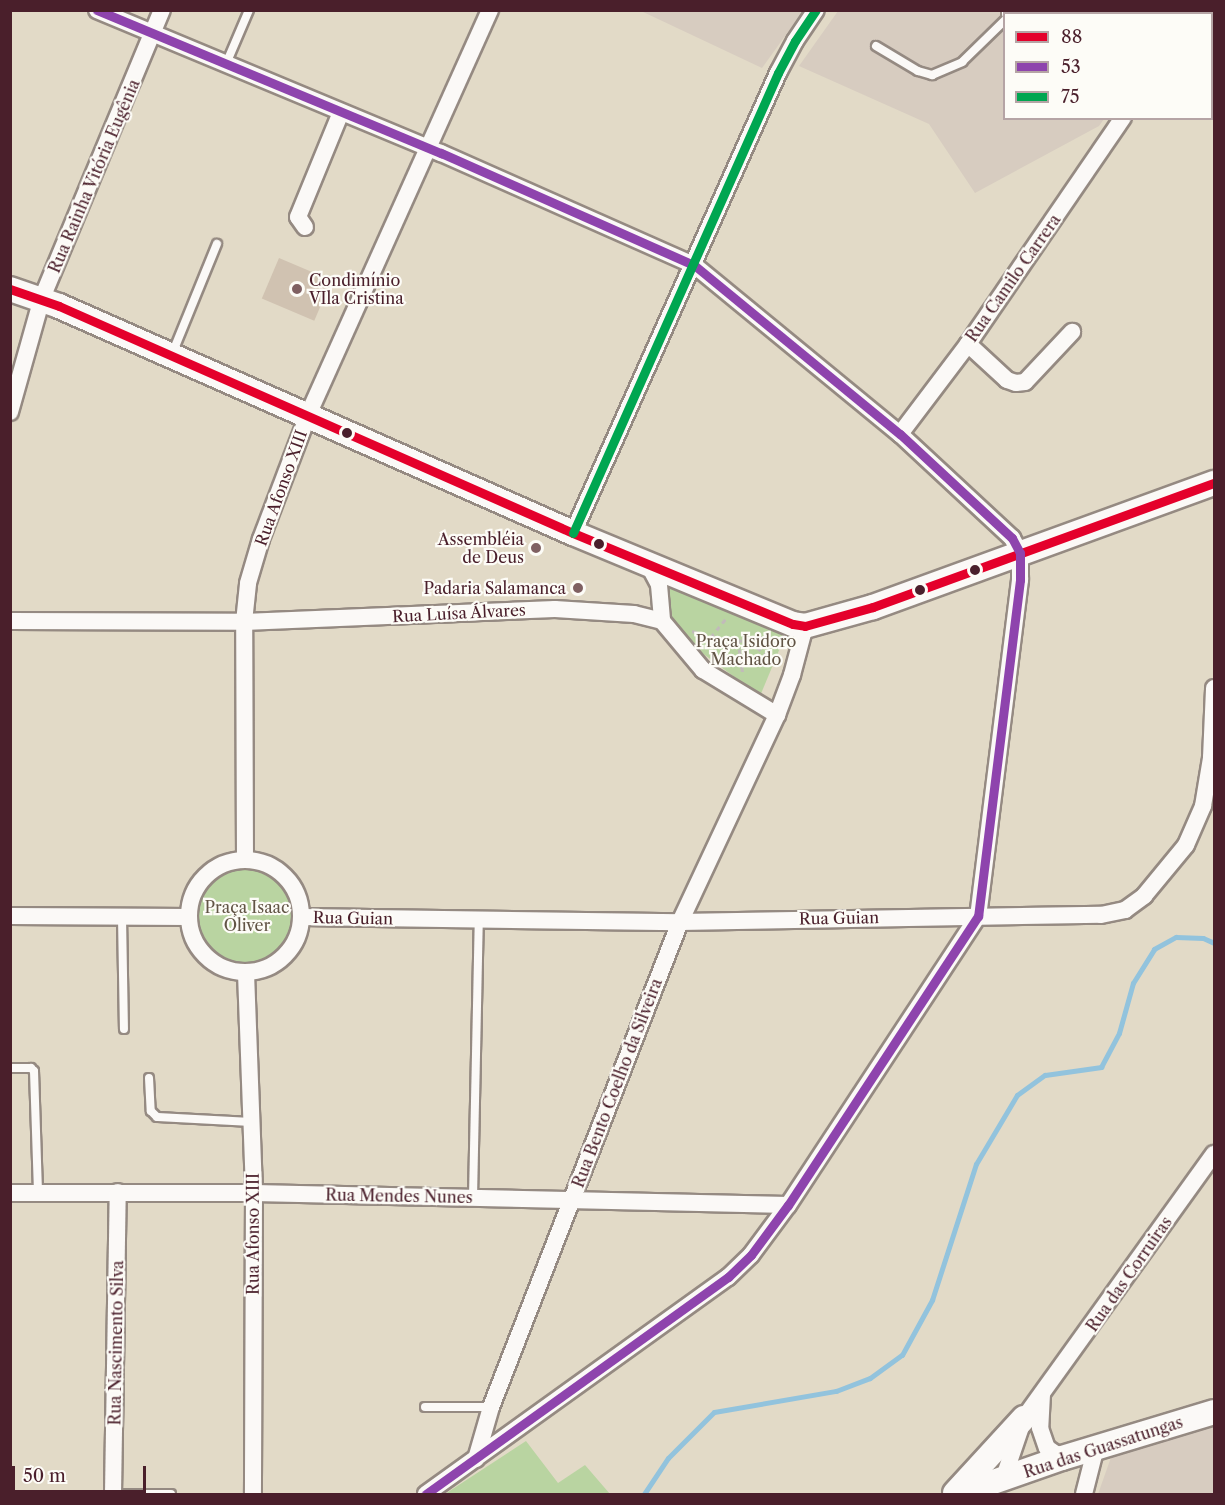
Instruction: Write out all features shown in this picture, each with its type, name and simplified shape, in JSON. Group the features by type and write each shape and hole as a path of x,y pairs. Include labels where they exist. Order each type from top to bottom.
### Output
{"street":[{"path":"97,10 430,149 694,265 900,434 1012,538 1020,553 1020,580 978,916 788,1205 751,1255 728,1276 426,1494"},
{"name":"Rua Rainha Vitória Eugênia","path":"10,412 42,298 162,10"},
{"name":"Rua Afonso XIII","path":"245,859 244,622 248,583 261,539 308,415 430,149 490,10"},
{"path":"573,533 778,73 795,41 816,10"},
{"path":"305,227 298,217 341,112"},
{"name":"Rua Camilo Carrera","path":"900,434 968,344 1122,120"},
{"path":"10,289 42,298 573,533 799,625 873,607 1215,483"},
{"path":"968,344 1007,380 1016,383 1025,382 1072,332"},
{"path":"647,562 659,585 662,621 703,670 777,715 792,675 799,625"},
{"name":"Rua Luísa Álvares","path":"10,621 244,622 555,609 634,614 662,621"},
{"name":"Rua Guian","path":"302,917 680,922 1101,915 1125,910 1144,896 1186,845 1203,806 1210,758 1215,688"},
{"name":"Rua Bento Coelho da Silveira","path":"476,1460 491,1407 680,922 777,715"},
{"path":"245,859 263,862 279,870 292,883 300,899 302,917 299,934 291,950 279,962 263,970 246,973 228,971 213,963 200,950 192,934 189,917 191,899 205,877 228,862 245,859"},
{"path":"10,916 189,917"},
{"name":"Rua Afonso XIII","path":"246,973 254,1193 254,1494"},
{"name":"Rua das Corruiras","path":"1003,1480 1024,1418 1215,1154"},
{"name":"Rua Nascimento Silva","path":"114,1494 118,1192"},
{"name":"Rua Mendes Nunes","path":"10,1193 254,1193 788,1205"},
{"path":"1042,1394 1040,1428 1047,1448 1062,1458"},
{"name":"Rua das Guassatungas","path":"959,1494 1096,1447 1215,1412"},
{"path":"954,1494 1024,1418"},
{"path":"1084,1494 1096,1447"}],"lane":[{"path":"226,64 249,10"},
{"path":"876,46 918,71 932,75 962,62 1003,23"},
{"path":"171,354 217,244"},
{"path":"122,917 124,1029"},
{"path":"473,1197 479,921"},
{"path":"10,1068 34,1071 38,1192"},
{"path":"149,1078 151,1111 157,1117 252,1122"},
{"path":"425,1407 491,1407"},
{"path":"114,1494 171,1494"}],"path":[{"path":"662,621 711,637 750,642 799,625"},
{"path":"738,640 746,698"},
{"path":"750,642 792,675"}],"shaded area":[{"path":"641,11 803,11 762,68"},
{"path":"838,11 1043,11 1003,12 1003,120 1103,120 1099,126 975,193 929,124 799,66"},
{"path":"1214,1417 1214,1494 1098,1494 1114,1449"}],"green space":[{"name":"Praça Isidoro Machado","path":"671,588 785,636 760,696 694,647 665,608 666,590"},
{"name":"Praça Isaac Oliver","path":"247,865 266,869 283,880 294,897 298,916 294,935 283,952 266,963 247,967 228,963 211,952 200,935 196,916 200,897 211,880 228,869"},
{"path":"526,1441 558,1483 585,1465 610,1494 445,1494"}],"building":[{"name":"Condimínio VIla Cristina","path":"279,258 331,280 314,321 262,299"}],"waterway":[{"path":"644,1494 668,1458 714,1412 836,1391 870,1378 902,1355 932,1300 976,1164 1017,1095 1045,1075 1101,1067 1119,1033 1133,983 1154,949 1176,937 1203,938 1214,943"}],"transit line":[{"name":"53","path":"97,10 441,153 694,265 900,434 1012,538 1020,553 1020,580 978,916 788,1205 751,1255 728,1277 426,1494"},
{"name":"75","path":"573,533 778,73 795,41 816,10"},
{"name":"88","path":"10,289 59,306 573,533 793,624 805,626 873,607 1214,483"}],"place":[{"name":"Condimínio VIla Cristina","path":"297,289"},
{"name":"Assembléia de Deus","path":"536,548"},
{"name":"Padaria Salamanca","path":"578,588"}]}
